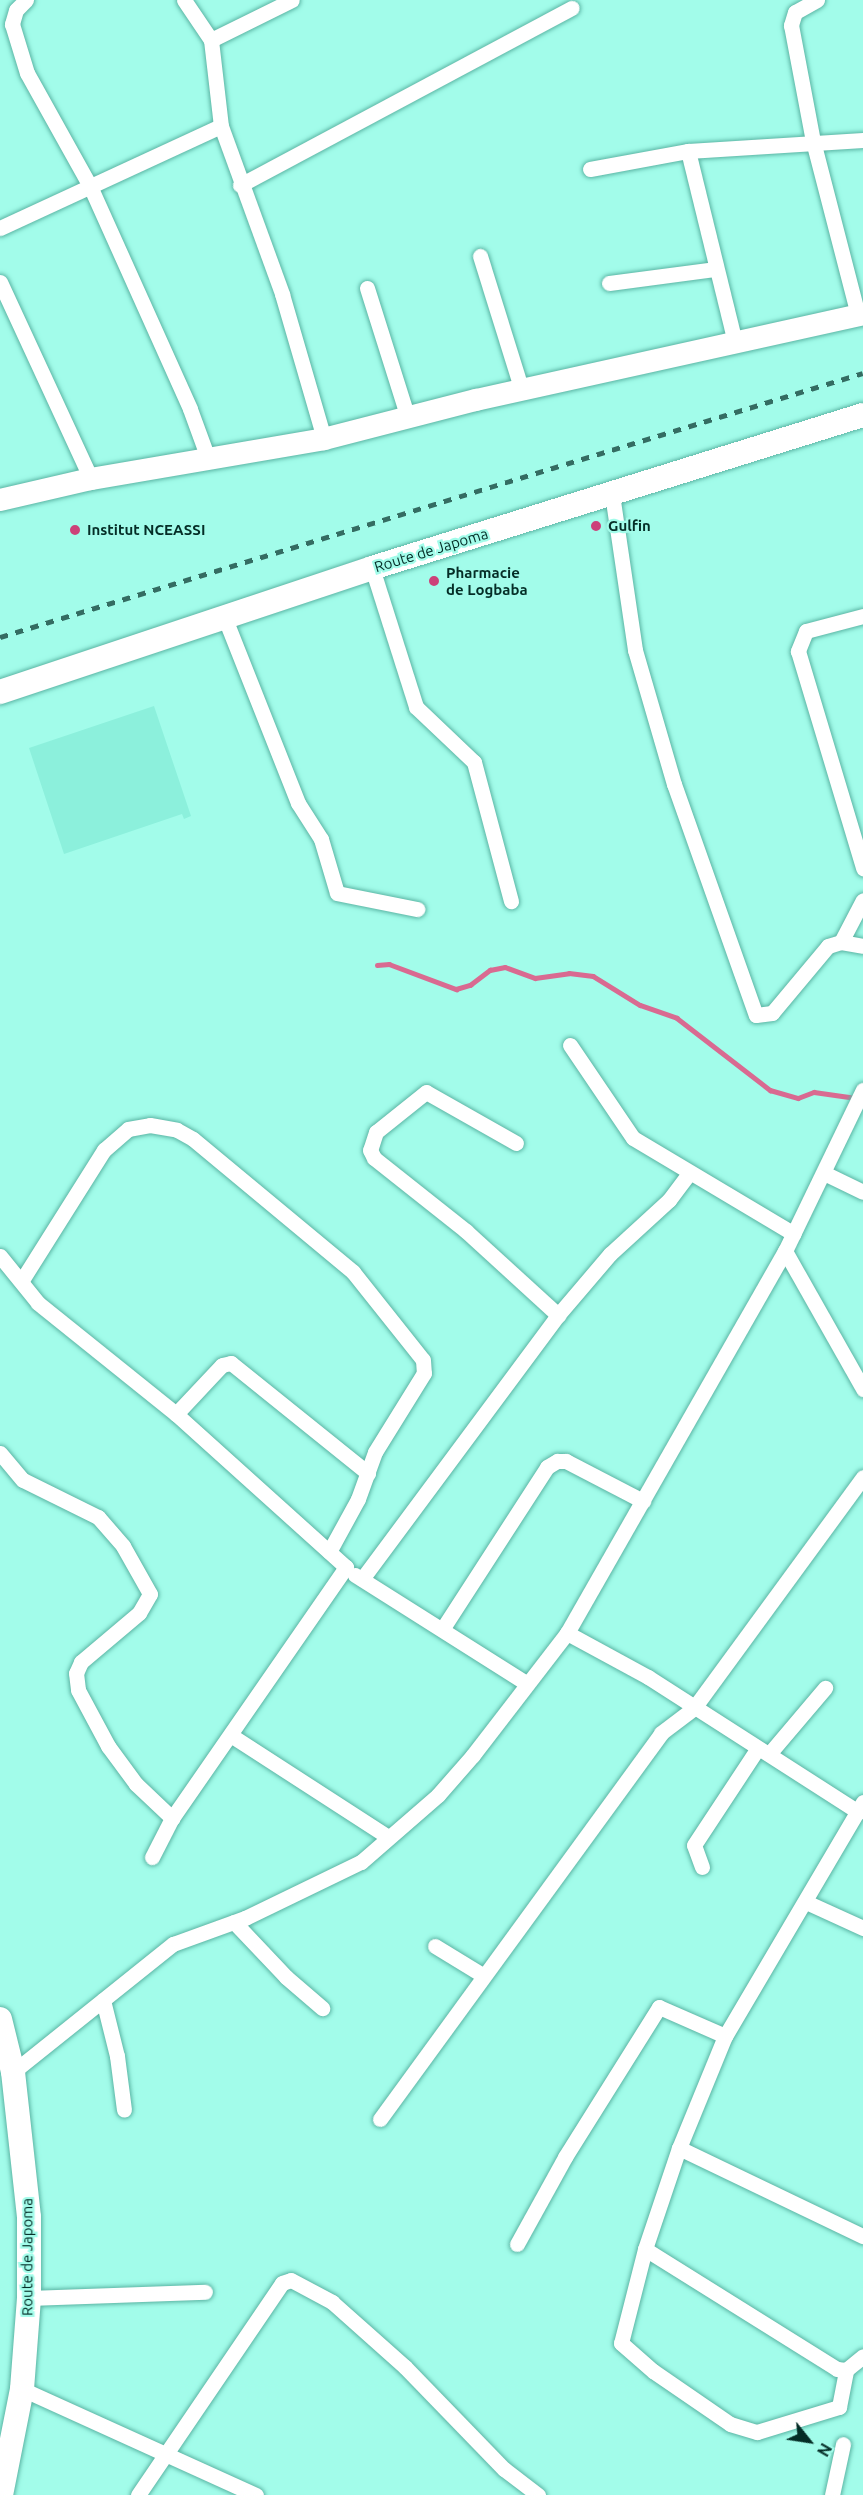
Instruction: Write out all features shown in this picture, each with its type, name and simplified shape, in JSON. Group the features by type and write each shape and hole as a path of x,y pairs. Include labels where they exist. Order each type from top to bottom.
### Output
{"main road":[{"path":"0,500 91,479 209,461 324,439 522,391 861,315"},
{"name":"Route de Japoma","path":"0,692 372,568 863,415"},
{"name":"Route de Japoma","path":"0,2019 13,2072 25,2155 29,2298 21,2390 1,2495"}],"street":[{"path":"26,0 16,10 12,24 27,73 90,186 190,409 209,461"},
{"path":"184,0 211,40 221,126 240,185 282,294 324,439"},
{"path":"211,40 292,0"},
{"path":"817,0 795,12 791,25 813,141 861,315"},
{"path":"240,185 572,8"},
{"path":"0,228 221,126"},
{"path":"590,169 688,152 813,141 863,140"},
{"path":"688,152 735,342"},
{"path":"480,256 522,391"},
{"path":"609,284 716,269"},
{"path":"0,282 91,479"},
{"path":"367,288 408,418"},
{"path":"612,494 635,650 674,784 756,1015 772,1013 828,946 841,942 863,946"},
{"path":"372,568 416,707 474,762 511,901"},
{"path":"224,616 298,803 321,839 337,893 417,909"},
{"path":"863,616 806,631 798,651 863,868"},
{"path":"841,942 863,900"},
{"path":"570,1045 623,1129 689,1173 794,1233"},
{"path":"13,2072 173,1944 234,1922 361,1863 452,1779 567,1633 785,1251 863,1090"},
{"path":"516,1143 426,1092 376,1132 370,1150 374,1158 466,1231 558,1315"},
{"path":"22,1280 104,1150 133,1126 150,1125 177,1130 353,1272 423,1360 420,1385 380,1444 329,1552"},
{"path":"362,1579 558,1315 610,1254 669,1200 689,1173"},
{"path":"824,1173 863,1192"},
{"path":"785,1251 863,1389"},
{"path":"0,1256 55,1318 176,1414 346,1568 444,1628 526,1683"},
{"path":"176,1414 222,1365 231,1363 368,1473"},
{"path":"0,1453 23,1480 98,1517 123,1546 150,1594 139,1613 81,1662 76,1672 78,1690 108,1746 136,1784 172,1818"},
{"path":"444,1628 547,1467 557,1461 566,1461 643,1502"},
{"path":"380,2119 661,1733 694,1708 863,1477"},
{"path":"152,1857 172,1818 232,1736 346,1568"},
{"path":"567,1633 648,1677 764,1751 860,1807 725,2036 679,2148 645,2249 621,2343 653,2371 729,2424 757,2432 839,2407 846,2370 863,2356"},
{"path":"702,1867 694,1845 764,1751 825,1688"},
{"path":"232,1736 388,1837"},
{"path":"806,1902 863,1928"},
{"path":"234,1922 286,1977 322,2008"},
{"path":"435,1946 484,1976"},
{"path":"104,2000 117,2056 124,2110"},
{"path":"517,2244 572,2147 659,2007 725,2036"},
{"path":"679,2148 863,2236"},
{"path":"645,2249 837,2369 846,2370"},
{"path":"138,2495 282,2283 291,2280 332,2302 405,2367 504,2469 538,2495"},
{"path":"29,2298 205,2292"},
{"path":"21,2390 256,2495"},
{"path":"831,2495 843,2445"}],"shaded area":[{"path":"154,706 191,816 184,819 182,814 64,854 29,748"}],"waterway":[{"path":"377,965 389,964 456,989 470,985 490,970 505,967 535,978 569,973 593,976 640,1005 677,1018 770,1090 798,1098 814,1092 856,1098"}],"railway":[{"path":"0,637 863,373"}],"place":[{"name":"Gulfin","path":"596,526"},
{"name":"Institut NCEASSI","path":"75,530"},
{"name":"Pharmacie de Logbaba","path":"434,581"}]}
